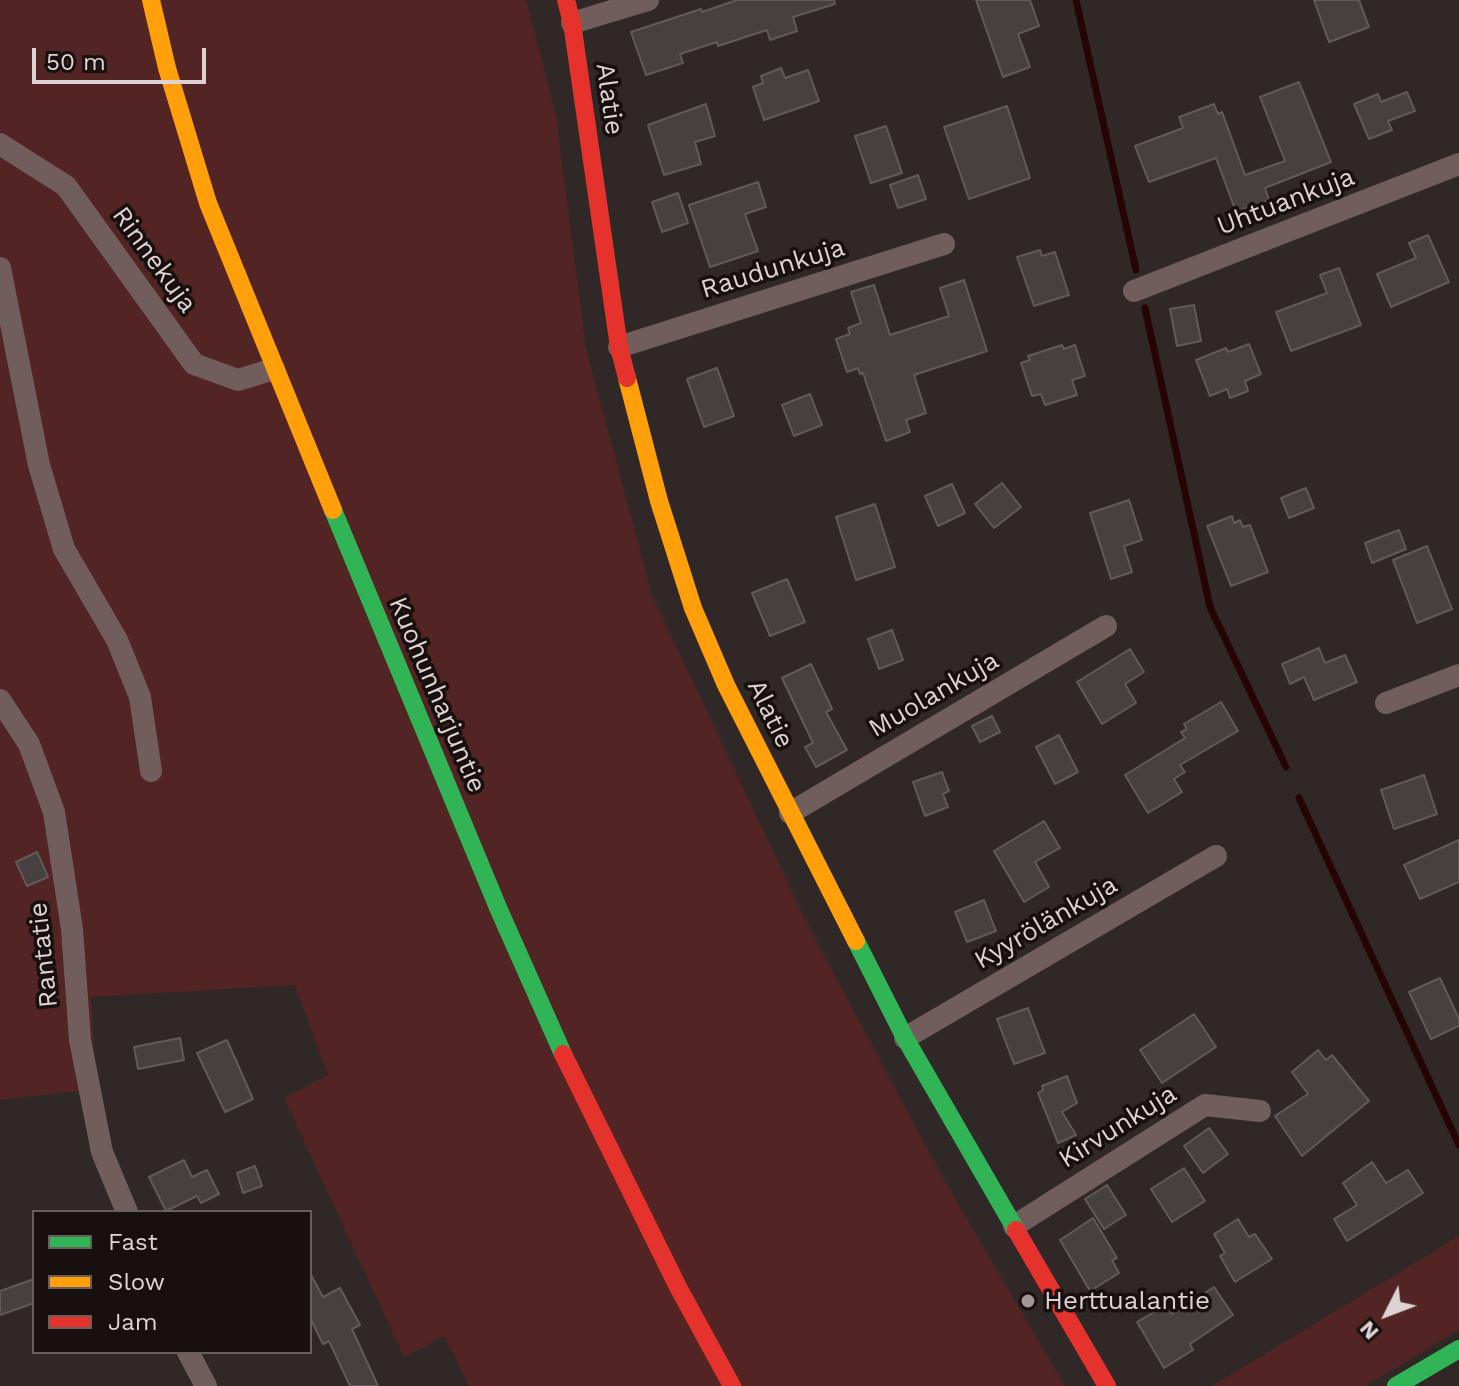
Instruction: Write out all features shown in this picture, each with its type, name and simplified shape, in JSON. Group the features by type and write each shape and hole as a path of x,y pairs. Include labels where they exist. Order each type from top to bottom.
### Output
{"street":[{"name":"Kuohunharjuntie","path":"151,0 182,121 208,203 499,910 575,1082 678,1287 732,1386"},
{"name":"Alatie","path":"566,0 572,23 619,347 659,501 693,608 726,685 905,1038 1107,1386"},
{"path":"572,23 648,0"},
{"name":"Rinnekuja","path":"4,153 66,186 194,364 238,380 274,369"},
{"name":"Uhtuankuja","path":"1134,291 1459,164"},
{"name":"Raudunkuja","path":"619,347 944,244"},
{"path":"0,268 39,465 64,549 117,640 140,697 151,771"},
{"name":"Muolankuja","path":"790,813 1106,626"},
{"path":"1386,703 1459,675"},
{"name":"Rantatie","path":"0,700 29,744 54,812 72,929 80,1040 102,1152 126,1210"},
{"name":"Kyyrölänkuja","path":"905,1038 1216,856"},
{"name":"Kirvunkuja","path":"1014,1226 1205,1105 1260,1111"},
{"path":"1396,1386 1459,1349"},
{"path":"189,1354 206,1386"}],"shaded area":[{"path":"0,0 526,0 556,116 586,349 652,595 806,921 943,1178 1065,1386 469,1386 445,1336 404,1357 284,1098 328,1075 295,985 91,997 96,1089 0,1100"},
{"path":"1459,1236 1459,1330 1365,1386 1212,1386"}],"building":[{"path":"737,0 834,0 835,4 793,17 797,31 770,40 767,30 718,46 717,42 680,54 683,63 646,75 631,32"},
{"path":"976,0 1030,0 1039,26 1018,34 1030,67 1003,77"},
{"path":"1314,0 1359,0 1369,27 1329,42"},
{"path":"781,68 785,78 808,70 819,101 764,120 753,87 763,83 761,76"},
{"path":"1299,82 1331,162 1265,188 1269,200 1236,212 1216,158 1149,182 1135,146 1183,128 1179,117 1214,104 1218,114 1222,112 1245,175 1285,161 1260,97"},
{"path":"1407,92 1415,111 1388,121 1392,130 1369,139 1354,104 1378,94 1381,102"},
{"path":"706,104 715,136 695,142 701,164 664,175 648,125"},
{"path":"1007,106 1030,178 969,199 944,127"},
{"path":"886,126 902,173 871,183 855,136"},
{"path":"918,175 926,199 898,208 890,185"},
{"path":"758,182 766,207 745,214 758,251 710,267 689,205"},
{"path":"678,193 688,223 662,232 652,202"},
{"path":"1428,235 1449,282 1391,307 1377,274 1416,258 1409,243"},
{"path":"1040,250 1042,256 1055,252 1069,295 1034,306 1017,257"},
{"path":"1339,268 1361,325 1291,351 1276,312 1327,293 1320,275"},
{"path":"964,280 987,351 914,375 926,413 906,420 910,432 886,441 863,373 860,374 858,368 847,372 836,339 850,334 848,328 861,323 851,292 874,285 890,335 949,316 940,288"},
{"path":"1194,305 1201,341 1177,346 1170,309"},
{"path":"1249,344 1261,374 1245,381 1248,391 1230,398 1227,389 1210,396 1196,360 1226,348 1228,352"},
{"path":"1062,345 1064,349 1075,345 1085,376 1072,380 1077,395 1045,405 1041,394 1032,396 1021,363 1030,360 1028,356"},
{"path":"717,368 734,416 704,427 687,379"},
{"path":"810,394 822,425 794,436 782,405"},
{"path":"1002,483 1021,507 994,528 975,504"},
{"path":"952,484 965,513 938,526 925,496"},
{"path":"1306,488 1314,508 1289,518 1281,498"},
{"path":"1129,500 1142,540 1124,546 1132,572 1111,579 1090,513"},
{"path":"875,504 895,567 856,580 836,517"},
{"path":"1232,516 1234,523 1240,520 1243,527 1250,525 1268,572 1231,586 1207,526"},
{"path":"1399,530 1406,549 1372,563 1365,543"},
{"path":"1427,546 1452,609 1417,623 1393,560"},
{"path":"787,579 805,622 770,636 752,593"},
{"path":"892,630 903,660 879,669 868,639"},
{"path":"1319,648 1325,663 1345,655 1357,682 1314,700 1304,677 1290,684 1282,664"},
{"path":"1130,649 1144,672 1125,684 1136,703 1102,724 1077,682"},
{"path":"811,664 832,709 826,712 847,750 816,767 805,747 813,743 782,678"},
{"path":"1221,702 1238,731 1180,765 1185,772 1174,779 1182,792 1148,813 1125,775 1185,738 1181,732 1187,729 1184,724"},
{"path":"992,716 1000,732 980,742 972,726"},
{"path":"1059,735 1078,772 1055,784 1036,747"},
{"path":"942,772 949,791 943,794 948,807 925,816 913,782"},
{"path":"1424,775 1437,814 1394,829 1381,790"},
{"path":"1044,821 1060,848 1035,862 1049,887 1024,902 994,851"},
{"path":"1459,840 1459,882 1420,899 1404,865"},
{"path":"37,852 48,877 27,886 16,862"},
{"path":"984,900 996,931 967,942 955,912"},
{"path":"1440,978 1459,1019 1459,1026 1431,1039 1409,992"},
{"path":"1028,1008 1045,1053 1014,1064 997,1019"},
{"path":"1194,1014 1216,1047 1162,1083 1140,1050"},
{"path":"180,1038 184,1060 138,1069 134,1047"},
{"path":"227,1040 253,1099 225,1112 197,1053"},
{"path":"1318,1050 1326,1060 1332,1055 1369,1101 1302,1156 1275,1116 1308,1094 1292,1072"},
{"path":"1067,1076 1077,1103 1062,1112 1076,1135 1058,1143 1038,1093 1043,1090 1042,1086"},
{"path":"1209,1128 1228,1154 1203,1173 1184,1146"},
{"path":"184,1160 192,1177 207,1170 219,1194 201,1203 197,1196 166,1210 149,1177"},
{"path":"1372,1162 1386,1183 1408,1170 1423,1193 1347,1241 1334,1219 1357,1205 1343,1183"},
{"path":"255,1166 262,1186 243,1193 237,1173"},
{"path":"1184,1168 1205,1201 1172,1222 1151,1189"},
{"path":"1107,1185 1126,1215 1104,1229 1085,1199"},
{"path":"1093,1218 1117,1258 1112,1260 1119,1273 1090,1291 1060,1240"},
{"path":"1238,1219 1249,1237 1255,1234 1272,1259 1235,1282 1220,1256 1225,1253 1214,1234"},
{"path":"312,1277 323,1297 340,1288 360,1325 352,1329 378,1386 350,1386 329,1341 323,1344 312,1322"},
{"path":"32,1280 32,1304 0,1315 0,1291"},
{"path":"1214,1287 1233,1315 1190,1344 1193,1350 1164,1368 1137,1322 1166,1305 1172,1314"}],"waterway":[{"path":"1076,0 1136,270"},
{"path":"1145,308 1210,607 1286,767"},
{"path":"1299,798 1459,1145"}],"traffic: fast":[{"path":"333,510 499,910 563,1054"},
{"path":"856,941 905,1038 1016,1230"},
{"path":"1396,1386 1459,1349"}],"traffic: slow":[{"path":"151,0 167,68 208,203 333,510"},
{"path":"627,378 659,501 693,608 726,685 856,941"}],"traffic: jam":[{"path":"566,0 572,23 619,347 627,378"},
{"path":"563,1054 678,1287 732,1386"},
{"path":"1016,1230 1107,1386"}],"place":[{"name":"Herttualantie","path":"1028,1301"}]}
